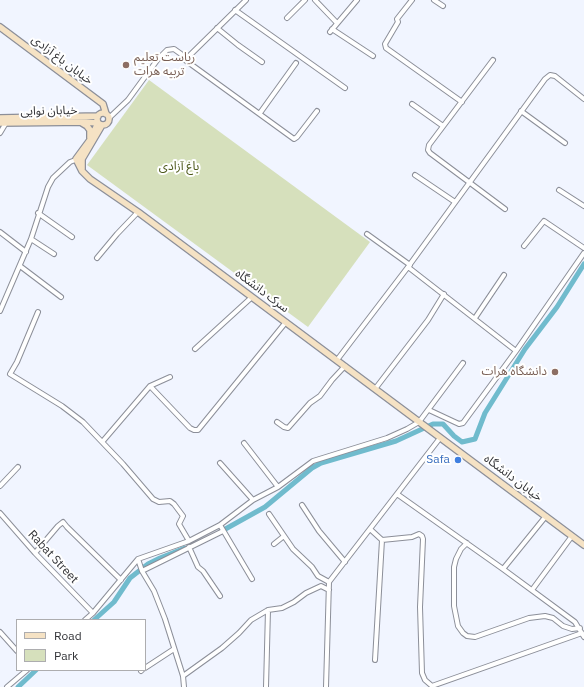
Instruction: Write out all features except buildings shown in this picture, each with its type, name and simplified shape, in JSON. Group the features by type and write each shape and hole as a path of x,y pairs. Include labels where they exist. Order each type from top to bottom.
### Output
{"street":[{"path":"185,60 234,10 246,0"},
{"path":"287,18 305,0"},
{"path":"315,0 337,23"},
{"path":"357,0 331,31 373,56"},
{"path":"412,0 397,19 398,22 385,44 386,48 462,102"},
{"path":"434,0 443,6"},
{"path":"234,10 345,88"},
{"name":"خیابان باغ آزادی","path":"0,27 103,104 108,116"},
{"path":"216,28 262,62"},
{"path":"108,116 128,100 158,59 167,50 174,49 181,54 185,60 245,105 260,113 294,139 317,110"},
{"path":"493,60 429,145 428,150 505,209"},
{"path":"260,113 296,63"},
{"path":"337,360 409,266 545,79 550,75 555,76 584,99"},
{"path":"412,104 443,126"},
{"path":"521,111 565,143"},
{"path":"0,311 31,239 38,213 48,186 53,178 70,162 79,159 100,124 98,116 102,113 108,116"},
{"name":"خیابان نوایی","path":"0,118 98,116"},
{"path":"100,124 107,125 110,120 108,116"},
{"path":"80,122 87,126 90,130 90,140"},
{"name":"خیابان نوایی","path":"3,123 80,122 100,124"},
{"path":"0,133 3,123"},
{"path":"79,159 100,124"},
{"name":"سرک دانشگاه","path":"79,159 82,171 90,179 138,212 429,430"},
{"path":"415,175 455,202"},
{"path":"559,190 584,206"},
{"path":"97,258 138,212"},
{"path":"38,213 72,237"},
{"path":"524,246 544,220 584,248"},
{"path":"0,232 26,252"},
{"path":"366,234 409,266 516,351"},
{"path":"31,239 54,254"},
{"path":"429,410 459,424 463,423 516,351 584,253"},
{"path":"20,266 61,297"},
{"path":"475,318 504,275"},
{"path":"376,389 428,320 444,294"},
{"path":"194,349 252,297"},
{"path":"38,312 17,362 10,374 62,406 83,422 103,441 153,499 159,502 170,501 174,504 183,516 180,524 188,540"},
{"path":"150,386 190,428 198,430 286,322"},
{"path":"86,619 138,559 188,540 220,525 253,500 278,487 313,461 387,438 421,423 463,363"},
{"path":"278,422 284,427 288,428 310,403 320,396 345,366"},
{"path":"103,441 150,386 170,377"},
{"name":"خیابان دانشگاه","path":"429,430 584,545"},
{"path":"326,687 329,582 440,438"},
{"path":"244,443 278,487"},
{"path":"220,464 253,500"},
{"path":"0,486 18,467"},
{"path":"370,529 382,540 412,537 419,534 422,536 420,607 422,673 425,680 432,686 583,635 575,622 397,494"},
{"path":"302,505 319,531 345,562"},
{"name":"Rabat Street","path":"0,513 35,553 92,613"},
{"path":"269,514 293,549 312,567 318,576 329,582"},
{"path":"503,569 546,516"},
{"path":"35,553 63,522 121,580"},
{"path":"220,525 252,579"},
{"path":"142,571 223,531"},
{"path":"274,544 284,536"},
{"path":"532,590 572,536"},
{"path":"375,660 382,540"},
{"path":"467,543 461,549 454,567 454,606 458,626 463,633 467,636 475,637 529,618 545,616 553,618 563,626 572,629 580,628"},
{"path":"188,547 198,567 203,571 220,596"},
{"path":"138,559 142,571 154,591 165,619 183,676 184,687"},
{"path":"183,676 222,648 251,620 268,610 282,608 294,602 306,593 321,586 329,590"},
{"path":"266,687 268,610"},
{"path":"0,632 16,650"},
{"path":"146,668 174,649"},
{"path":"7,687 26,671"}],"green space":[{"name":"باغ آزادی","path":"149,80 370,242 308,327 87,165"}],"waterway":[{"path":"220,532 265,507 312,468 321,463 396,441 433,424 443,424 462,442 475,439 485,413 525,349 557,307 584,264"},
{"path":"95,619 114,602 130,578 148,564 185,548"},
{"path":"18,687 35,671"}],"place":[{"name":"ریاست تعلیم تربیه هرات","path":"126,65"},
{"name":"دانشگاه هرات","path":"555,372"},
{"name":"Safa","path":"458,460"}]}
